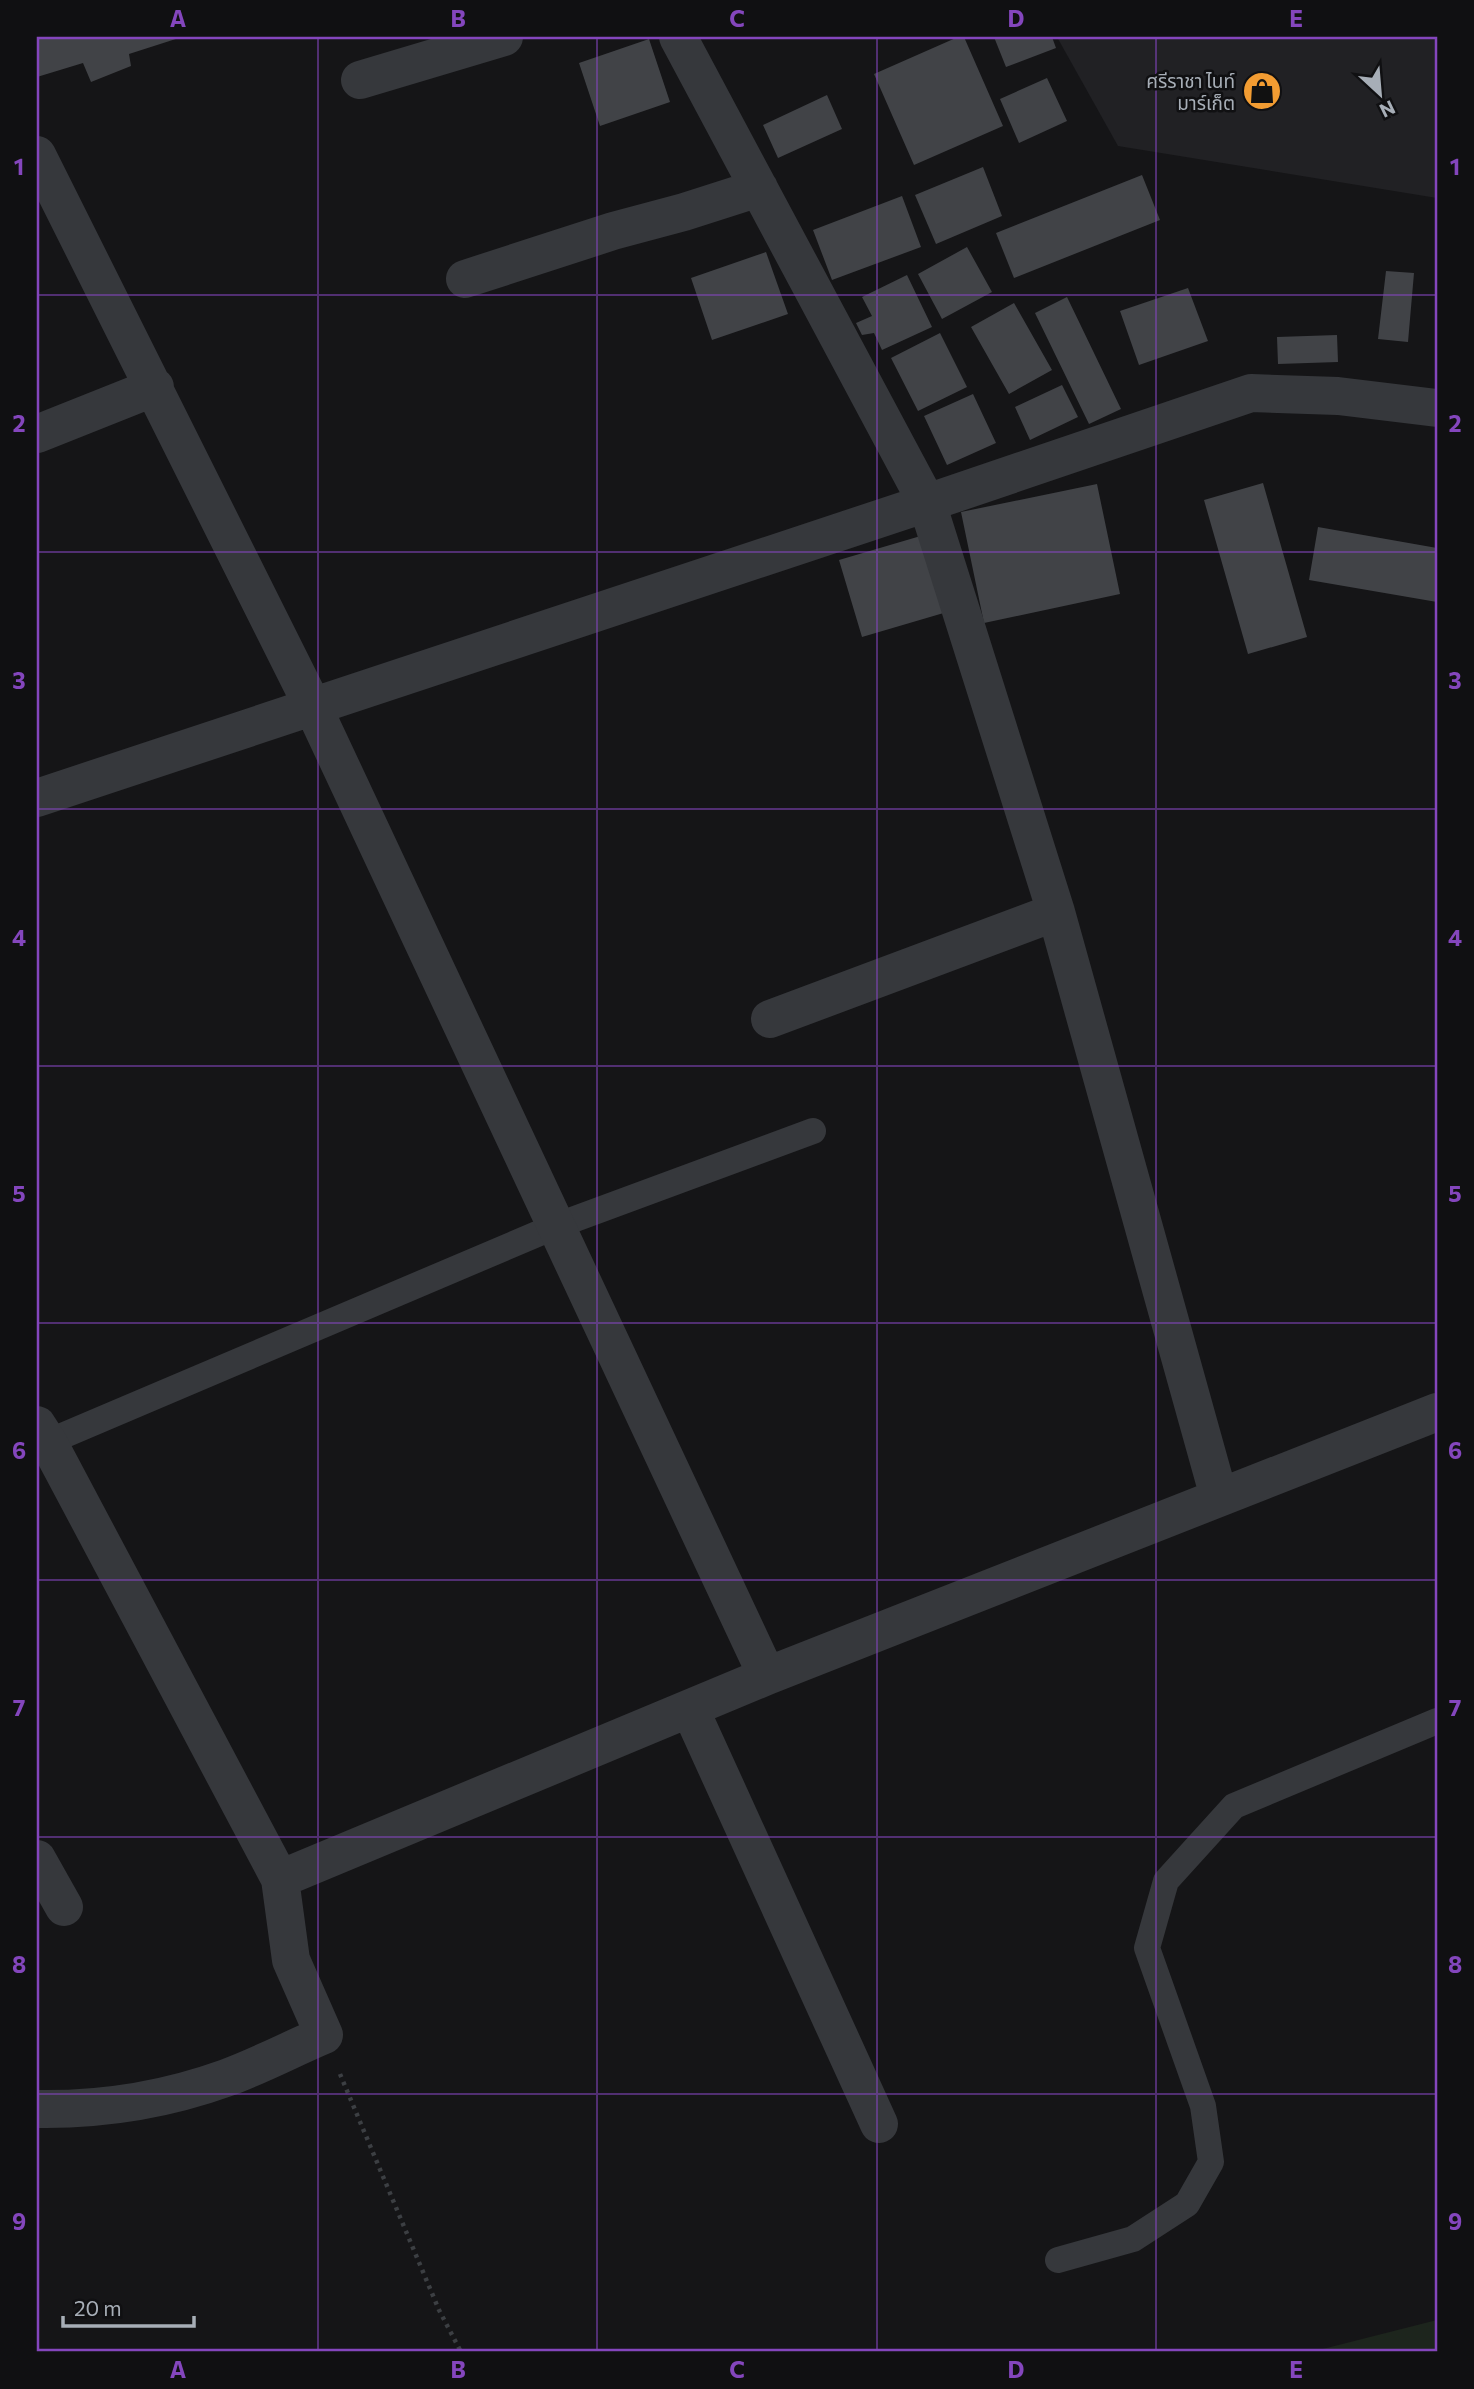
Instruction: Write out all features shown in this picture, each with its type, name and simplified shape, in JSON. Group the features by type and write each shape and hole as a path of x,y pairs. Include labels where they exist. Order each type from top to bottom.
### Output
{"street":[{"path":"360,80 504,37"},
{"path":"678,37 927,503 1056,912 1219,1497"},
{"path":"37,155 312,705 767,1675"},
{"path":"465,279 759,188"},
{"path":"37,434 155,387"},
{"path":"37,798 1251,393 1338,397 1437,408"},
{"path":"770,1019 1056,912"},
{"path":"280,1879 767,1675 1437,1412"},
{"path":"37,2109 72,2109 146,2101 226,2078 324,2035 291,1960 280,1879 42,1433"},
{"path":"690,1709 879,2124"},
{"path":"37,1859 64,1906"}],"lane":[{"path":"42,1433 556,1226 813,1131"},
{"path":"1058,2260 1133,2239 1187,2204 1211,2162 1203,2106 1147,1948 1166,1881 1234,1806 1437,1721"}],"path":[{"path":"324,2035 439,2310 461,2352"}],"shaded area":[{"name":"ศรีราชา ไนท์ มาร์เก็ต","path":"1057,37 1437,37 1437,198 1118,146"},
{"path":"1437,2320 1437,2352 1311,2352"}],"building":[{"path":"37,37 182,37 129,54 131,66 91,82 83,63 37,77"},
{"path":"958,37 964,37 1003,126 914,165 874,74"},
{"path":"994,37 1052,37 1056,48 1006,67"},
{"path":"649,39 670,102 600,126 579,63"},
{"path":"1047,78 1067,121 1019,143 1000,99"},
{"path":"827,95 842,129 778,158 763,125"},
{"path":"983,167 1002,216 936,244 915,195"},
{"path":"1142,175 1160,220 1014,278 996,233"},
{"path":"902,196 921,247 832,280 813,230"},
{"path":"967,247 992,292 942,319 918,274"},
{"path":"766,252 788,314 712,340 691,278"},
{"path":"1386,271 1414,273 1408,342 1378,339"},
{"path":"907,275 932,327 882,350 874,333 862,335 856,323 872,316 862,297"},
{"path":"1188,288 1208,341 1139,365 1120,311"},
{"path":"1067,297 1121,409 1089,424 1035,313"},
{"path":"1014,303 1052,370 1009,394 971,327"},
{"path":"940,333 967,387 918,411 891,358"},
{"path":"1337,335 1338,362 1278,364 1277,337"},
{"path":"1062,385 1078,417 1030,440 1015,407"},
{"path":"973,394 996,443 947,465 924,416"},
{"path":"1263,483 1307,637 1248,654 1204,500"},
{"path":"1097,484 1120,594 984,623 961,512"},
{"path":"1318,527 1437,548 1437,602 1309,580"},
{"path":"924,535 947,612 862,637 839,560"}],"place":[{"name":"ศรีราชา ไนท์ มาร์เก็ต","path":"1262,91"}]}
